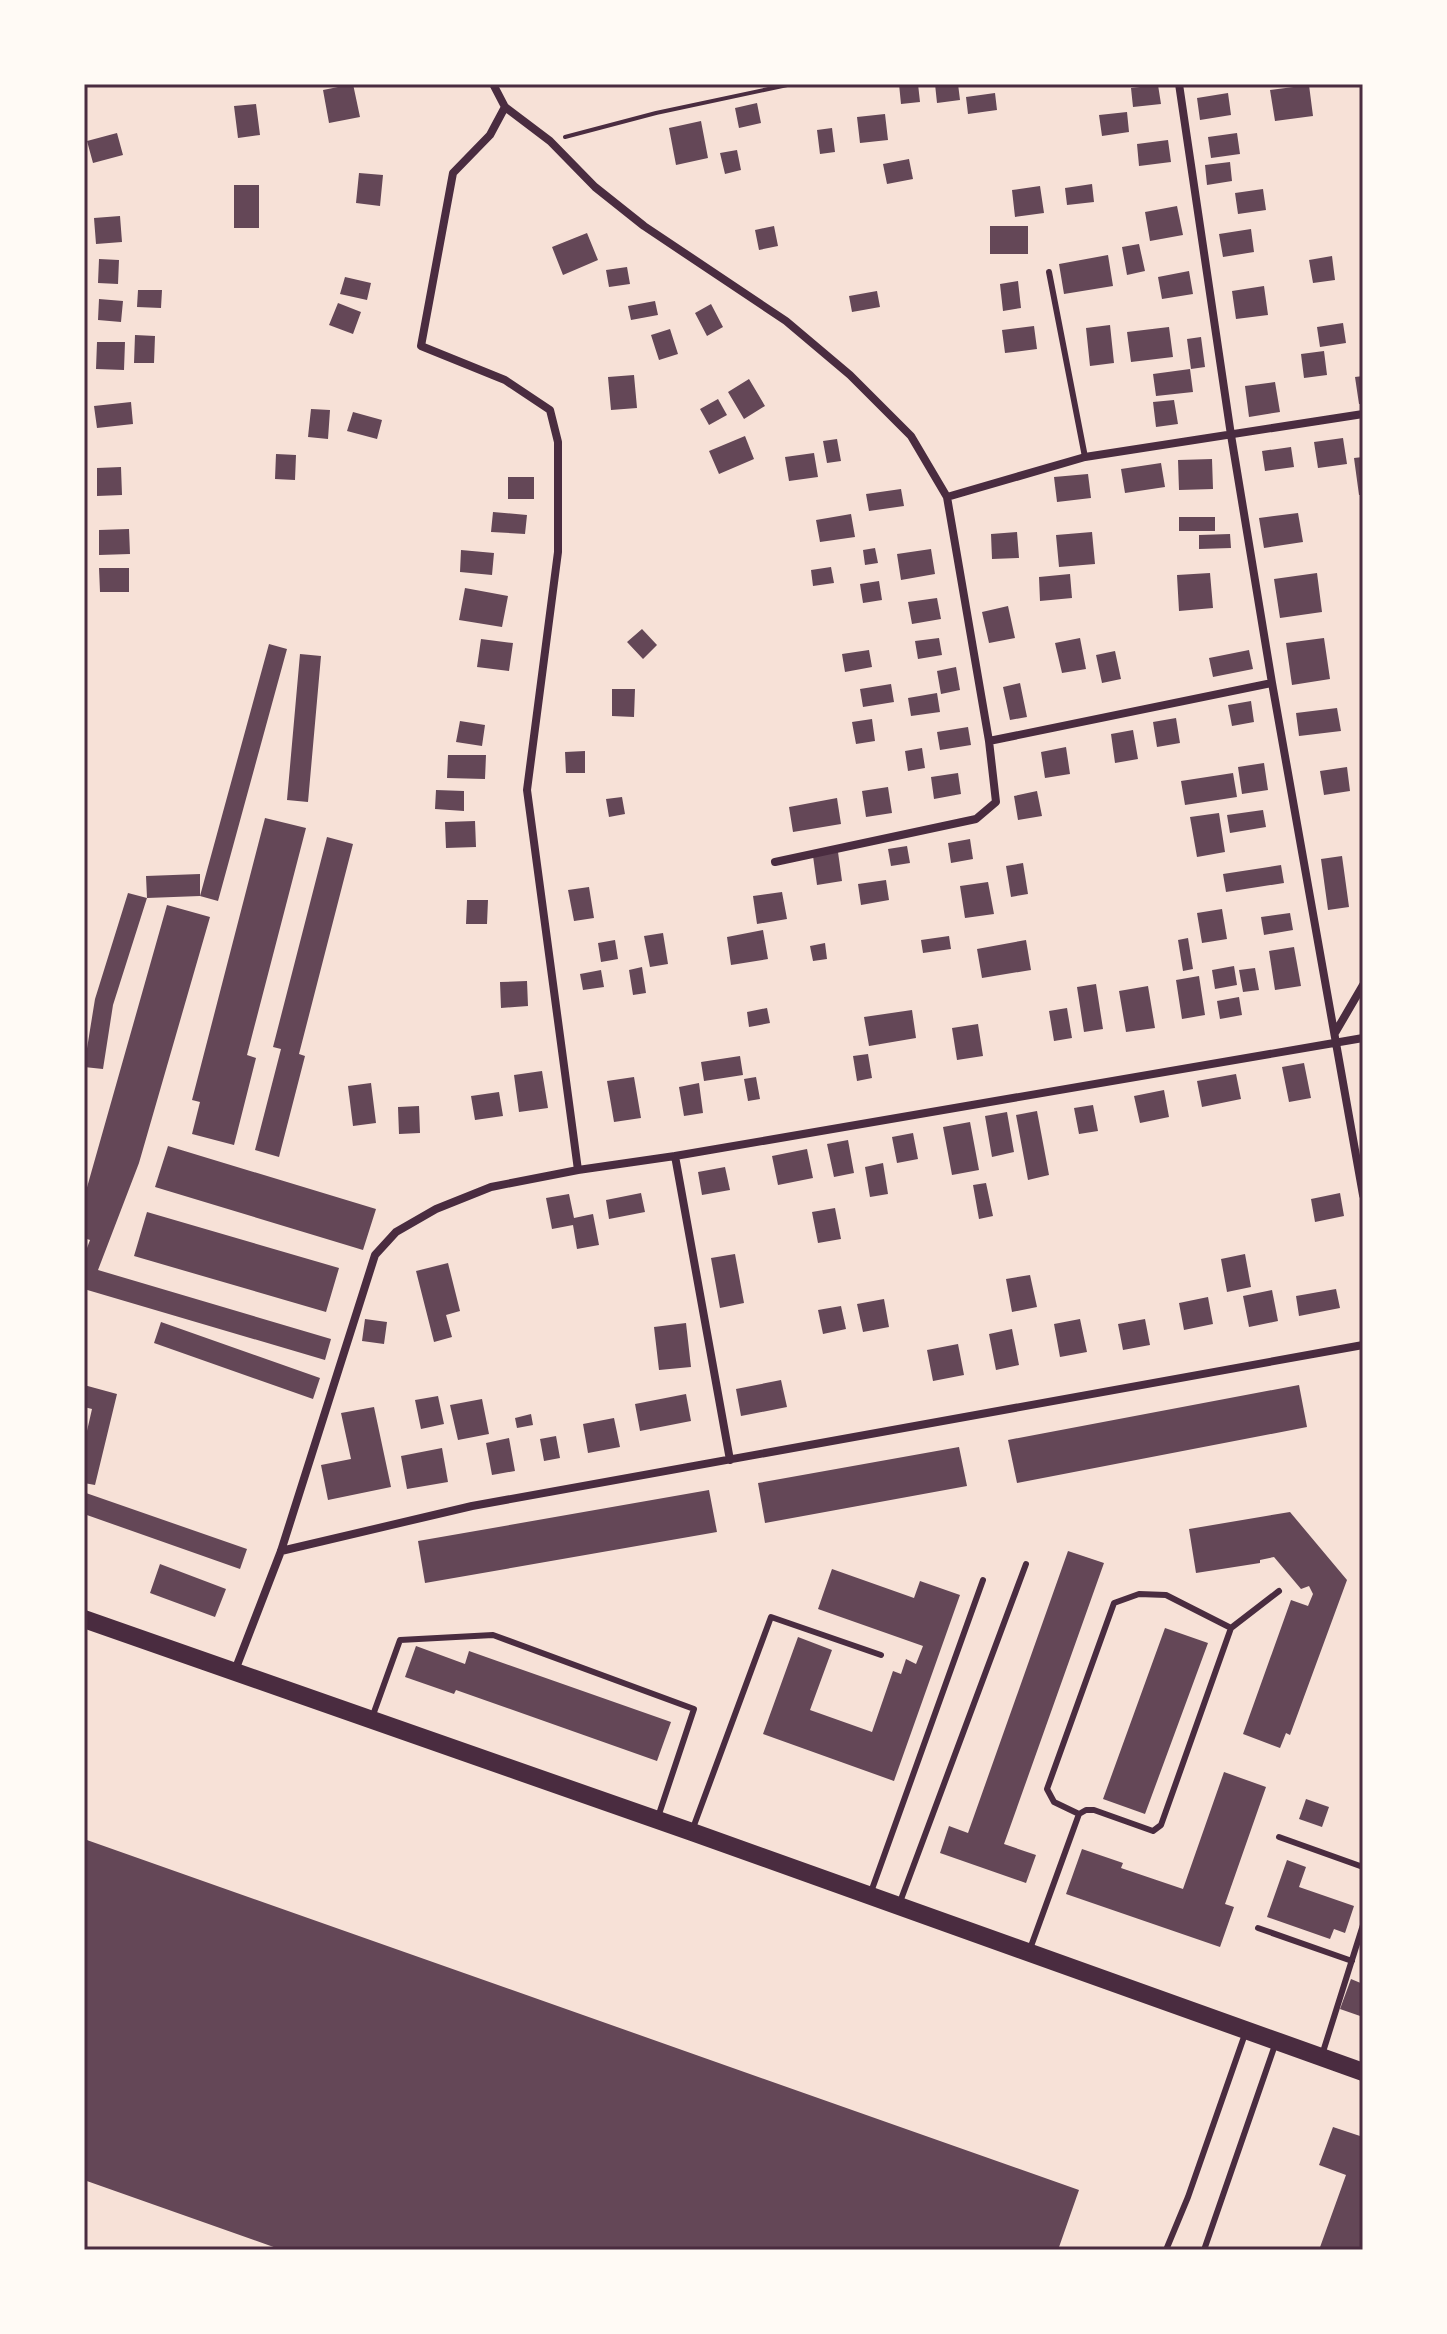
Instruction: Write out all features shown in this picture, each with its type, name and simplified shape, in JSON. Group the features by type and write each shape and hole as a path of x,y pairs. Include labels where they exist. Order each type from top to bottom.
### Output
{"main road":[{"path":"84,1619 1363,2072"}],"street":[{"path":"493,84 505,107 550,141 595,187 632,216 786,321 850,375 911,436 947,497 989,741 996,802 976,819 775,862"},
{"path":"1179,84 1231,435 1272,683 1363,1195"},
{"path":"505,107 490,135 453,173 421,346 505,380 550,410 558,442 558,552 527,790 578,1170"},
{"path":"947,497 1085,457 1363,414"},
{"path":"989,741 1272,683"},
{"path":"1335,1038 1363,985"},
{"path":"234,1673 281,1551 375,1255 396,1232 436,1209 491,1187 578,1170 675,1156 1335,1038 1363,1038"},
{"path":"675,1156 730,1460"},
{"path":"281,1551 472,1506 1363,1345"}],"lane":[{"path":"1049,272 1085,457"},
{"path":"898,1906 1026,1564"},
{"path":"870,1896 983,1580"},
{"path":"1029,1952 1079,1814 1094,1810 1153,1831 1161,1825 1231,1628 1279,1591"},
{"path":"1079,1814 1054,1802 1047,1789 1114,1603 1139,1594 1166,1595 1231,1628"},
{"path":"692,1832 771,1617 881,1655"},
{"path":"372,1719 400,1640 493,1635 694,1709 657,1820"},
{"path":"1279,1837 1363,1867"},
{"path":"1322,2057 1363,1925"},
{"path":"1258,1928 1352,1961"},
{"path":"1166,2250 1188,2197 1246,2030"},
{"path":"1204,2250 1276,2041"}],"path":[{"path":"550,141 656,113 792,84"}],"building":[{"path":"353,84 360,117 329,123 323,90"},
{"path":"899,84 918,84 920,102 901,104"},
{"path":"935,84 958,84 960,100 937,103"},
{"path":"1158,85 1161,104 1133,107 1131,88"},
{"path":"1309,85 1313,116 1275,121 1270,90"},
{"path":"995,93 997,110 968,114 966,97"},
{"path":"1228,93 1231,115 1200,120 1197,98"},
{"path":"757,103 761,123 739,128 735,108"},
{"path":"256,104 260,135 238,138 234,106"},
{"path":"1127,112 1129,132 1102,136 1099,115"},
{"path":"885,114 888,140 860,143 857,117"},
{"path":"701,121 708,158 676,165 669,128"},
{"path":"832,128 835,152 820,154 817,130"},
{"path":"117,133 123,155 93,163 87,141"},
{"path":"1237,133 1240,154 1211,158 1208,137"},
{"path":"1168,140 1171,162 1139,166 1137,144"},
{"path":"737,150 741,170 725,174 720,153"},
{"path":"909,159 913,179 887,184 883,164"},
{"path":"1230,162 1232,181 1207,185 1205,165"},
{"path":"359,173 383,175 380,206 356,203"},
{"path":"1092,184 1094,202 1067,205 1065,188"},
{"path":"234,185 259,185 259,228 234,228"},
{"path":"1040,186 1044,213 1015,217 1012,190"},
{"path":"1263,189 1266,210 1238,214 1235,193"},
{"path":"1177,206 1183,235 1150,241 1145,212"},
{"path":"120,216 122,242 96,244 94,218"},
{"path":"774,226 778,246 759,250 755,230"},
{"path":"990,226 1028,226 1028,254 990,254"},
{"path":"1251,229 1254,252 1223,257 1219,234"},
{"path":"587,233 598,260 563,275 552,247"},
{"path":"1139,244 1145,271 1127,275 1122,247"},
{"path":"1108,255 1113,286 1064,294 1059,264"},
{"path":"1332,256 1335,280 1313,283 1309,260"},
{"path":"99,259 119,260 118,284 98,283"},
{"path":"627,267 630,284 609,287 606,270"},
{"path":"1189,271 1193,294 1162,299 1158,277"},
{"path":"345,277 371,283 367,300 340,294"},
{"path":"1018,281 1021,308 1003,311 1000,284"},
{"path":"1264,286 1268,315 1236,319 1232,291"},
{"path":"138,290 162,290 161,308 137,307"},
{"path":"877,291 880,307 852,312 849,296"},
{"path":"99,299 123,301 121,322 98,320"},
{"path":"655,301 658,315 631,320 628,306"},
{"path":"338,303 361,312 353,334 329,325"},
{"path":"711,304 723,327 707,336 695,313"},
{"path":"1343,323 1346,343 1320,347 1317,327"},
{"path":"1110,325 1114,363 1090,366 1086,328"},
{"path":"1034,326 1037,349 1005,353 1002,330"},
{"path":"1169,327 1173,357 1131,362 1127,332"},
{"path":"670,329 678,354 659,360 651,335"},
{"path":"135,335 155,336 154,363 134,363"},
{"path":"1201,337 1205,367 1191,369 1187,339"},
{"path":"97,342 125,342 124,370 96,369"},
{"path":"1324,351 1327,375 1304,378 1301,354"},
{"path":"1190,369 1193,392 1156,396 1153,374"},
{"path":"634,375 637,408 611,410 608,377"},
{"path":"1363,376 1363,404 1359,404 1355,377"},
{"path":"749,379 765,406 744,419 728,392"},
{"path":"1275,382 1280,412 1249,417 1245,386"},
{"path":"718,399 727,415 709,425 700,409"},
{"path":"1174,400 1178,424 1156,427 1153,402"},
{"path":"131,402 133,424 97,428 94,406"},
{"path":"311,409 330,410 328,439 308,437"},
{"path":"353,412 382,420 377,439 347,431"},
{"path":"745,436 754,459 719,474 709,451"},
{"path":"1343,438 1347,464 1318,468 1314,442"},
{"path":"837,439 841,461 827,463 823,441"},
{"path":"1291,447 1294,467 1265,471 1262,451"},
{"path":"814,453 818,477 789,481 785,457"},
{"path":"276,454 296,455 295,480 275,479"},
{"path":"1363,457 1363,495 1359,495 1354,458"},
{"path":"1212,459 1213,489 1179,490 1178,460"},
{"path":"1161,463 1165,487 1125,493 1121,469"},
{"path":"121,467 122,495 97,496 97,468"},
{"path":"1088,474 1091,498 1057,502 1054,477"},
{"path":"508,477 534,477 534,499 508,499"},
{"path":"901,489 904,506 869,511 866,494"},
{"path":"493,512 527,515 525,534 491,532"},
{"path":"1298,513 1303,542 1264,548 1259,518"},
{"path":"851,514 855,537 820,542 816,520"},
{"path":"1179,517 1215,517 1215,531 1179,531"},
{"path":"129,529 130,554 99,555 99,530"},
{"path":"1017,532 1019,558 992,559 991,534"},
{"path":"1092,532 1095,564 1059,567 1056,535"},
{"path":"1230,534 1231,548 1199,549 1199,535"},
{"path":"875,548 878,563 865,565 863,550"},
{"path":"931,549 935,574 901,580 897,554"},
{"path":"461,550 494,553 492,575 460,572"},
{"path":"831,567 834,583 813,586 811,570"},
{"path":"99,568 129,568 129,592 100,592"},
{"path":"1210,573 1213,608 1179,611 1177,575"},
{"path":"1317,573 1322,612 1280,618 1274,579"},
{"path":"1070,574 1072,598 1040,601 1039,577"},
{"path":"879,581 882,600 863,603 860,584"},
{"path":"465,588 508,596 502,627 459,620"},
{"path":"937,598 941,619 912,624 908,602"},
{"path":"1008,606 1015,638 989,643 982,612"},
{"path":"642,629 657,645 643,659 627,642"},
{"path":"939,638 942,655 918,659 915,641"},
{"path":"1080,638 1086,669 1062,673 1055,643"},
{"path":"1324,638 1330,679 1292,685 1286,643"},
{"path":"481,639 513,643 509,671 477,667"},
{"path":"269,644 287,649 218,901 200,896"},
{"path":"869,650 872,667 845,672 842,654"},
{"path":"1249,650 1253,669 1213,677 1209,658"},
{"path":"1115,651 1121,679 1102,683 1096,655"},
{"path":"300,654 321,656 308,802 287,800"},
{"path":"956,667 960,690 941,694 937,671"},
{"path":"1020,683 1027,717 1010,720 1003,687"},
{"path":"891,684 894,702 863,707 860,689"},
{"path":"612,689 635,689 634,717 612,716"},
{"path":"937,693 940,712 911,716 908,698"},
{"path":"1251,701 1254,722 1232,726 1228,705"},
{"path":"1337,708 1341,731 1299,736 1296,713"},
{"path":"1176,718 1180,743 1157,747 1153,722"},
{"path":"872,719 875,741 856,744 852,722"},
{"path":"460,721 485,725 482,746 456,742"},
{"path":"968,727 971,745 940,750 937,732"},
{"path":"1133,730 1138,759 1115,763 1111,734"},
{"path":"1066,747 1070,774 1045,778 1041,752"},
{"path":"922,748 925,768 908,771 905,751"},
{"path":"585,751 585,773 566,773 565,752"},
{"path":"448,755 486,755 485,779 447,778"},
{"path":"1264,763 1268,790 1242,794 1238,767"},
{"path":"1347,767 1350,791 1324,795 1320,771"},
{"path":"958,773 961,794 934,799 931,777"},
{"path":"1233,773 1237,797 1185,805 1181,781"},
{"path":"888,787 892,813 866,817 862,791"},
{"path":"436,790 464,791 464,811 435,809"},
{"path":"1037,791 1042,816 1018,820 1014,796"},
{"path":"622,797 625,814 609,817 606,799"},
{"path":"837,798 841,824 793,832 789,807"},
{"path":"1263,810 1266,827 1230,833 1227,815"},
{"path":"1219,813 1225,852 1197,857 1190,817"},
{"path":"265,818 306,828 247,1055 256,1058 234,1145 192,1134 200,1102 192,1100"},
{"path":"475,821 476,847 446,848 445,822"},
{"path":"327,837 353,844 299,1054 305,1056 279,1157 255,1150 281,1049 273,1047"},
{"path":"970,839 973,859 951,863 948,843"},
{"path":"907,846 910,863 891,866 888,849"},
{"path":"838,852 842,881 817,885 813,856"},
{"path":"1342,856 1349,907 1328,910 1321,859"},
{"path":"1023,863 1028,894 1011,897 1006,866"},
{"path":"1281,865 1284,883 1226,892 1223,874"},
{"path":"200,874 200,896 147,898 146,876"},
{"path":"886,880 889,900 861,905 858,884"},
{"path":"988,882 994,914 965,918 960,886"},
{"path":"589,887 594,918 574,921 568,890"},
{"path":"782,892 787,919 757,924 753,896"},
{"path":"128,893 147,898 113,1005 103,1069 84,1067 95,999"},
{"path":"467,900 488,900 487,924 466,924"},
{"path":"167,905 210,917 139,1163 98,1270 331,1339 325,1360 84,1289 84,1256 90,1240 84,1238 84,1198"},
{"path":"1222,909 1227,939 1202,943 1197,913"},
{"path":"1290,913 1293,930 1264,935 1261,917"},
{"path":"763,930 768,959 731,965 727,937"},
{"path":"663,933 668,964 650,967 644,936"},
{"path":"949,936 951,949 923,953 921,940"},
{"path":"1188,938 1193,969 1183,971 1178,940"},
{"path":"615,940 618,959 601,962 598,943"},
{"path":"1026,940 1031,970 982,978 977,949"},
{"path":"825,943 827,959 813,961 810,946"},
{"path":"1294,947 1301,986 1275,990 1269,951"},
{"path":"1234,966 1237,985 1215,989 1212,970"},
{"path":"642,967 646,993 633,995 629,970"},
{"path":"1255,968 1259,990 1243,992 1239,970"},
{"path":"601,970 604,987 583,990 580,974"},
{"path":"1199,976 1205,1015 1182,1019 1176,980"},
{"path":"527,981 528,1006 501,1008 500,982"},
{"path":"1096,984 1103,1029 1084,1032 1077,987"},
{"path":"1148,986 1155,1028 1126,1032 1119,991"},
{"path":"1239,997 1242,1015 1220,1019 1217,1001"},
{"path":"767,1008 770,1023 749,1027 747,1012"},
{"path":"1067,1008 1072,1038 1054,1041 1049,1011"},
{"path":"912,1010 916,1038 869,1046 864,1017"},
{"path":"978,1024 983,1056 957,1060 952,1028"},
{"path":"868,1054 872,1078 857,1081 853,1056"},
{"path":"740,1056 743,1075 704,1081 701,1062"},
{"path":"1304,1063 1311,1098 1289,1102 1282,1067"},
{"path":"542,1071 548,1108 519,1112 514,1075"},
{"path":"1236,1074 1241,1099 1202,1107 1197,1081"},
{"path":"634,1077 641,1118 614,1122 607,1081"},
{"path":"756,1077 760,1099 748,1101 744,1079"},
{"path":"371,1083 376,1123 353,1126 348,1086"},
{"path":"699,1083 703,1113 684,1116 679,1087"},
{"path":"1164,1090 1169,1117 1140,1123 1134,1096"},
{"path":"499,1092 503,1116 475,1120 471,1096"},
{"path":"1093,1105 1098,1131 1079,1134 1074,1108"},
{"path":"419,1106 420,1133 399,1134 398,1107"},
{"path":"1037,1111 1049,1175 1028,1180 1016,1115"},
{"path":"1007,1112 1014,1152 992,1157 985,1116"},
{"path":"970,1122 979,1170 952,1175 943,1127"},
{"path":"913,1133 918,1159 897,1163 892,1137"},
{"path":"848,1140 854,1173 834,1177 827,1144"},
{"path":"168,1146 376,1209 363,1250 155,1187"},
{"path":"807,1149 813,1178 778,1185 772,1156"},
{"path":"883,1163 888,1194 870,1197 865,1167"},
{"path":"725,1167 730,1190 702,1195 698,1172"},
{"path":"986,1183 993,1216 979,1219 973,1185"},
{"path":"641,1193 645,1212 609,1219 606,1200"},
{"path":"1340,1193 1344,1216 1315,1222 1311,1199"},
{"path":"569,1194 574,1218 593,1214 599,1245 577,1249 573,1225 552,1229 546,1198"},
{"path":"835,1208 841,1239 818,1243 812,1212"},
{"path":"147,1212 339,1268 326,1312 134,1256"},
{"path":"735,1254 744,1303 720,1308 711,1258"},
{"path":"1245,1254 1251,1287 1227,1292 1221,1259"},
{"path":"448,1263 460,1311 446,1315 452,1337 434,1342 416,1271"},
{"path":"1030,1275 1037,1307 1012,1312 1006,1279"},
{"path":"1336,1289 1340,1308 1299,1316 1296,1296"},
{"path":"1272,1290 1278,1321 1249,1327 1243,1296"},
{"path":"1208,1297 1213,1324 1184,1330 1179,1303"},
{"path":"884,1299 889,1327 863,1332 857,1304"},
{"path":"841,1306 846,1329 823,1334 818,1310"},
{"path":"365,1319 387,1322 384,1344 362,1341"},
{"path":"1080,1319 1087,1352 1060,1357 1054,1324"},
{"path":"1145,1319 1150,1345 1123,1350 1118,1324"},
{"path":"161,1322 320,1378 313,1399 154,1343"},
{"path":"686,1323 691,1367 659,1370 654,1327"},
{"path":"1012,1329 1019,1365 996,1370 989,1334"},
{"path":"958,1344 964,1375 933,1381 927,1350"},
{"path":"781,1380 787,1407 741,1416 736,1389"},
{"path":"84,1385 117,1394 95,1485 84,1483 84,1444 92,1409 84,1407"},
{"path":"1299,1385 1307,1427 1017,1483 1008,1440"},
{"path":"686,1394 691,1421 640,1431 635,1404"},
{"path":"438,1396 444,1424 421,1429 415,1400"},
{"path":"482,1399 489,1434 458,1440 450,1405"},
{"path":"374,1407 391,1487 328,1500 321,1465 351,1459 341,1413"},
{"path":"531,1414 533,1425 517,1428 515,1418"},
{"path":"614,1418 620,1447 588,1453 583,1424"},
{"path":"556,1436 560,1458 544,1461 540,1439"},
{"path":"509,1438 515,1471 492,1475 486,1443"},
{"path":"959,1447 967,1486 765,1523 758,1483"},
{"path":"442,1448 448,1482 407,1489 401,1456"},
{"path":"709,1490 717,1532 425,1583 418,1541"},
{"path":"86,1493 247,1549 240,1569 84,1514"},
{"path":"1290,1512 1347,1580 1290,1735 1286,1733 1280,1748 1243,1734 1291,1600 1308,1606 1313,1594 1309,1586 1301,1589 1274,1557 1260,1560 1260,1563 1196,1573 1189,1529"},
{"path":"1068,1551 1104,1563 1004,1844 1036,1855 1026,1883 940,1853 949,1826 968,1833"},
{"path":"160,1564 226,1589 215,1617 150,1593"},
{"path":"832,1569 914,1598 920,1581 960,1595 894,1781 763,1734 798,1637 832,1650 810,1710 872,1732 893,1671 901,1674 906,1659 916,1664 923,1646 818,1609"},
{"path":"1165,1628 1208,1643 1145,1814 1103,1799"},
{"path":"416,1646 465,1664 469,1651 671,1722 657,1761 456,1690 454,1694 405,1677"},
{"path":"1224,1772 1266,1787 1225,1904 1234,1907 1220,1947 1066,1894 1082,1849 1123,1863 1121,1868 1183,1889"},
{"path":"1306,1799 1329,1807 1322,1827 1299,1819"},
{"path":"84,1839 1079,2190 1058,2250 282,2250 84,2180"},
{"path":"1287,1860 1306,1867 1299,1887 1354,1906 1345,1933 1334,1929 1330,1939 1267,1917"},
{"path":"1351,1979 1363,1984 1363,2017 1340,2009"},
{"path":"1333,2127 1363,2137 1363,2250 1319,2250 1346,2175 1319,2165"}]}
